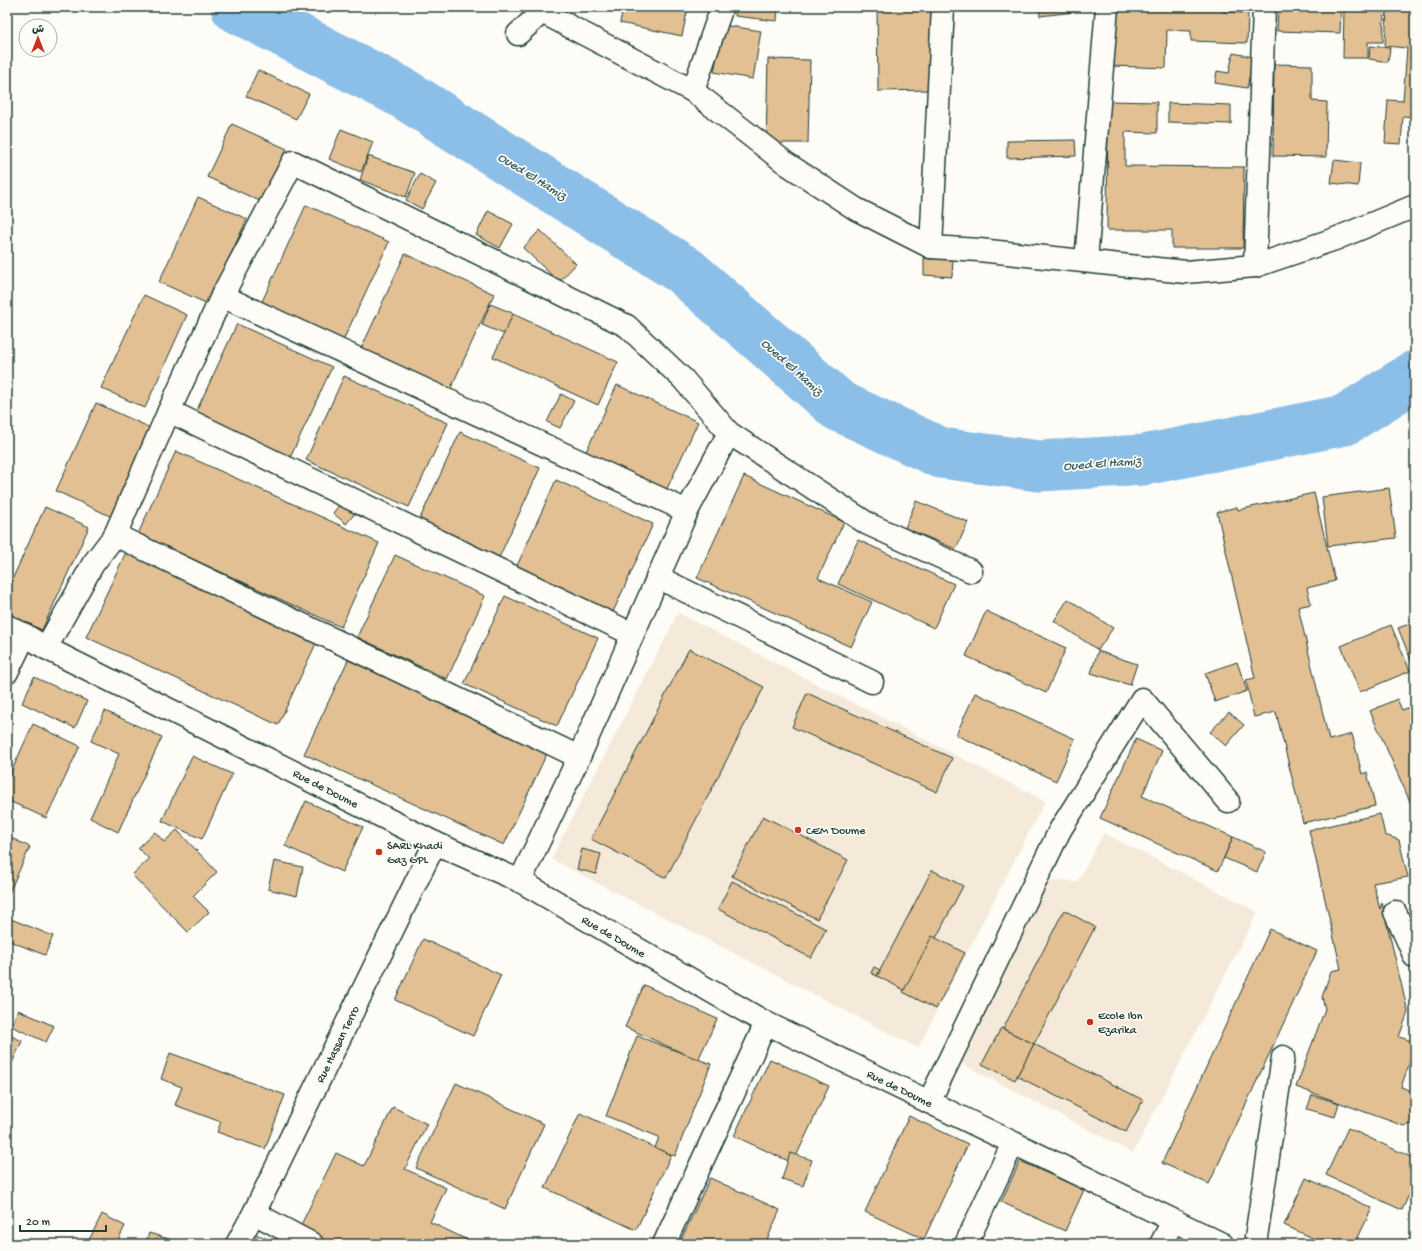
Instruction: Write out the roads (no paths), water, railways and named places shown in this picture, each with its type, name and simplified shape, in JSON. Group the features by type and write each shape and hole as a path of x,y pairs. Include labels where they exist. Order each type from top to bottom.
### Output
{"street":[{"path":"693,91 722,7"},
{"path":"931,247 943,7"},
{"path":"1086,261 1107,7"},
{"path":"1256,266 1264,7"},
{"path":"518,34 543,10 693,91 787,164 856,209 931,247 979,250 1186,272 1256,266 1335,239 1415,206"},
{"path":"46,648 93,564 115,535 169,411 222,296 293,162 627,326 683,379 729,433 868,524 971,571"},
{"path":"222,296 687,511"},
{"path":"169,411 632,634"},
{"path":"520,881 579,757 687,511 729,433"},
{"path":"115,535 579,757"},
{"path":"657,577 872,682"},
{"path":"7,672 16,631"},
{"name":"Rue de Doume","path":"16,631 46,648 435,842 520,881 766,1023 1222,1244"},
{"path":"929,1102 1060,830 1142,699 1228,801"},
{"name":"Rue Hassan Terro","path":"237,1244 254,1213 435,842"},
{"path":"1395,912 1415,957"},
{"path":"664,1244 766,1023"},
{"path":"1255,1244 1283,1057"},
{"path":"966,1244 1013,1143"},
{"path":"254,1213 312,1244"},
{"path":"1161,1244 1173,1221"}],"waterway":[{"name":"Oued El Hamiz","path":"236,7 401,92 685,271 839,406 941,453 1039,466 1144,460 1345,420 1415,376"}],"place":[{"name":"CEM Doume","path":"798,830"},
{"name":"SARL Khadi Gaz GPL","path":"379,852"},
{"name":"Ecole Ibn Ezarika","path":"1090,1022"}]}
